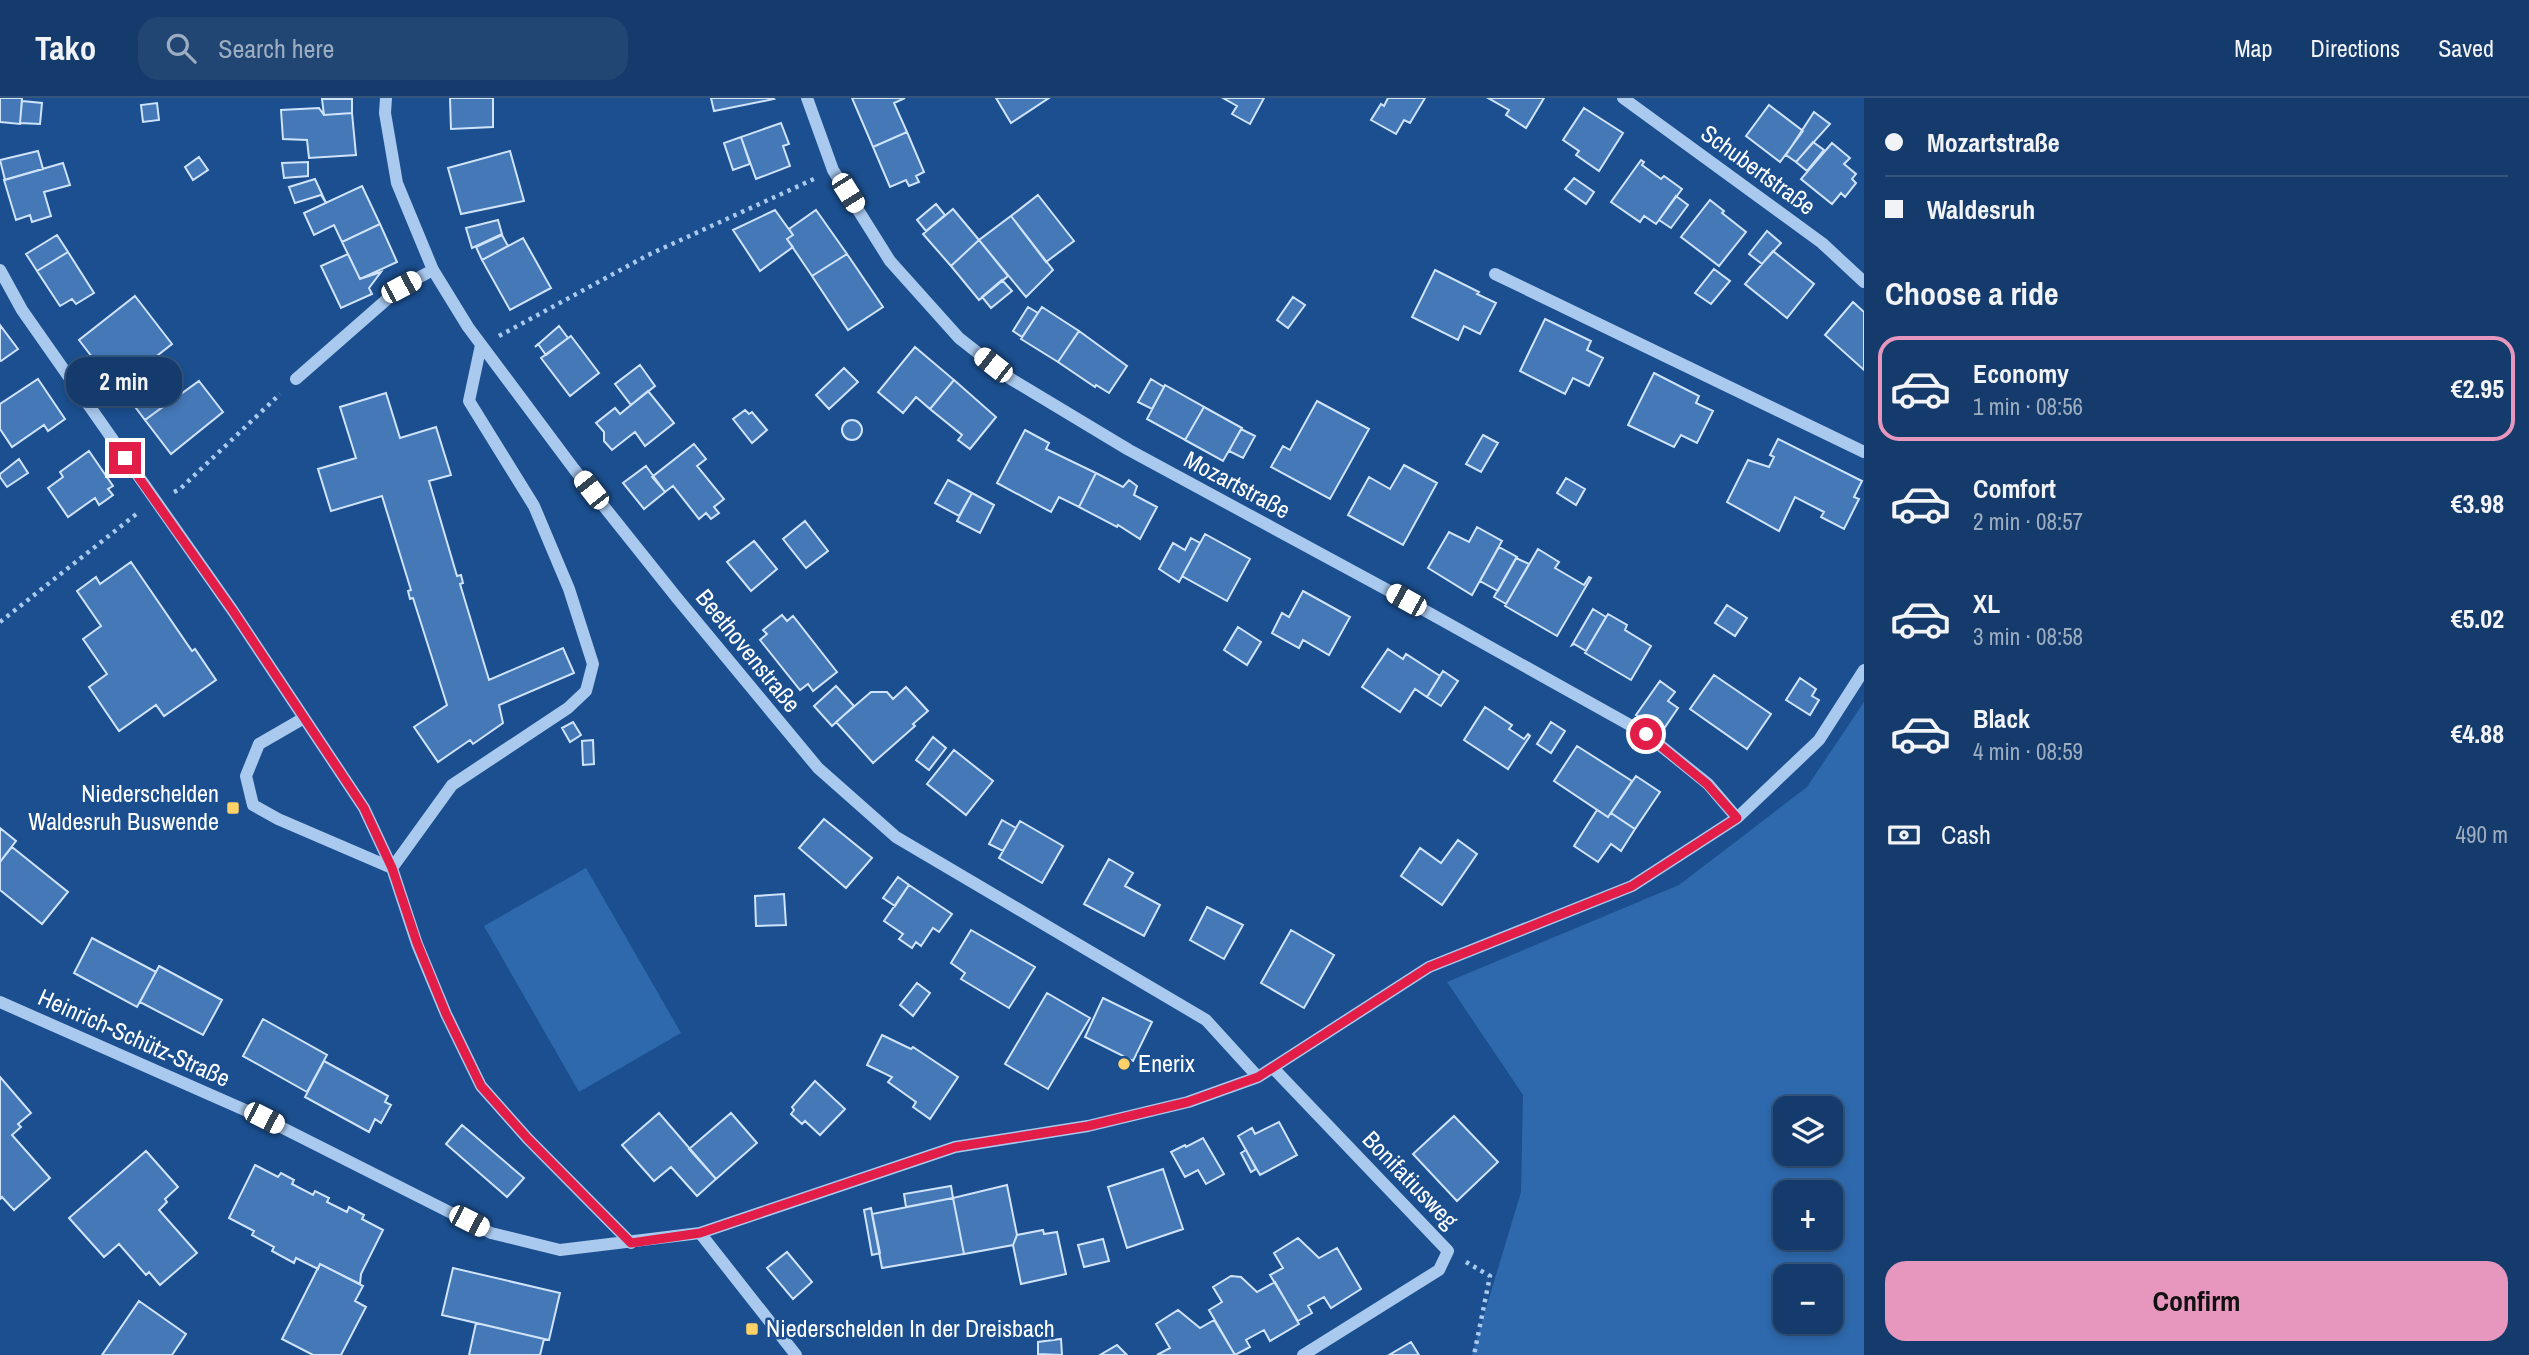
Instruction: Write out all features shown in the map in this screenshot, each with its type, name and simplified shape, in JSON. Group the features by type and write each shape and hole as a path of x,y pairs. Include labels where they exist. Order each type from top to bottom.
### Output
{"street":[{"name":"Beethovenstraße","path":"386,98 385,113 397,183 433,270 481,345 574,469 818,768 896,837 1206,1020 1258,1077"},
{"name":"Mozartstraße","path":"807,98 834,170 890,261 959,338 1011,379 1129,450 1646,734 1707,784 1737,818"},
{"name":"Schubertstraße","path":"1623,98 1822,243 1864,282"},
{"path":"0,270 22,310 364,808 392,868 436,990 481,1086 528,1139 631,1243"},
{"path":"296,379 401,287 433,270"},
{"path":"1495,274 1864,453"},
{"path":"392,868 452,785 568,708 586,691 593,664 569,589 534,506 469,401 481,345"},
{"name":"Heinrich-Schütz-Straße","path":"0,1002 264,1118 491,1233 560,1250 700,1233 955,1147 1088,1126 1188,1102 1258,1077 1429,967 1632,886 1737,818 1819,740 1864,670"},
{"path":"304,718 258,744 246,776 253,805 278,819 392,868"},
{"name":"Bonifatiusweg","path":"1273,1068 1448,1251 1439,1270 1303,1355"},
{"path":"700,1233 796,1355"}],"path":[{"path":"481,345 648,255 834,170"},
{"path":"0,622 155,500 180,489 296,379"},
{"path":"1474,1355 1490,1276 1479,1270"}],"shaded area":[{"path":"1864,702 1864,1355 1472,1355 1521,1192 1523,1095 1447,982 1679,885 1807,787"},
{"path":"586,868 681,1033 579,1092 484,926"}],"building":[{"path":"0,98 22,98 20,124 0,122"},
{"path":"450,98 493,98 493,127 451,129"},
{"path":"711,98 773,98 774,99 714,111"},
{"path":"852,98 905,98 894,103 907,132 873,147"},
{"path":"996,98 1049,98 1011,123"},
{"path":"1223,98 1264,98 1250,124 1232,114 1237,106"},
{"path":"1388,98 1425,98 1410,123 1404,120 1396,134 1371,120"},
{"path":"1488,98 1544,98 1526,128 1506,115 1509,110"},
{"path":"322,99 352,99 352,113 324,115"},
{"path":"22,101 42,103 40,124 20,123"},
{"path":"157,103 159,120 143,122 141,105"},
{"path":"1769,105 1803,131 1780,162 1746,136"},
{"path":"319,108 324,115 352,113 356,155 309,158 307,140 283,139 281,110"},
{"path":"1584,108 1623,133 1599,171 1576,155 1579,151 1563,140"},
{"path":"1814,112 1830,124 1796,162 1786,155"},
{"path":"781,123 789,144 783,146 790,166 756,179 741,137"},
{"path":"907,132 924,172 916,176 919,182 909,186 906,180 890,187 873,147"},
{"path":"741,137 750,164 733,170 724,143"},
{"path":"1813,142 1824,150 1807,171 1796,162"},
{"path":"1832,143 1850,158 1844,164 1856,174 1852,179 1856,183 1845,197 1841,193 1832,204 1801,179"},
{"path":"38,151 43,169 5,180 0,160"},
{"path":"510,151 524,201 461,214 448,168"},
{"path":"199,157 208,170 193,180 185,167"},
{"path":"1641,160 1644,162 1642,165 1661,179 1664,176 1682,189 1656,224 1644,216 1640,222 1611,202"},
{"path":"308,162 308,176 284,178 282,163"},
{"path":"63,163 70,185 44,192 51,216 32,222 30,215 16,220 4,180"},
{"path":"1574,178 1594,192 1586,204 1565,189"},
{"path":"315,179 326,203 321,195 295,203 289,187"},
{"path":"362,186 380,224 342,242 334,225 314,235 304,213"},
{"path":"1038,195 1074,241 1046,262 1011,216"},
{"path":"1676,196 1688,205 1671,228 1659,220"},
{"path":"1710,200 1746,232 1719,266 1681,237"},
{"path":"936,204 945,215 926,231 917,220"},
{"path":"953,209 979,240 951,266 923,234"},
{"path":"775,210 793,235 787,239 793,247 760,271 733,230"},
{"path":"816,210 847,254 812,276 787,239 793,235 789,229"},
{"path":"1011,216 1053,270 1026,297 979,240"},
{"path":"498,220 502,234 472,248 466,228"},
{"path":"380,224 397,262 360,279 342,242"},
{"path":"1767,231 1781,243 1762,264 1749,254"},
{"path":"57,235 68,252 37,271 26,254"},
{"path":"502,235 508,246 482,260 476,247"},
{"path":"523,238 551,288 510,310 482,260"},
{"path":"979,240 1008,276 979,300 951,266"},
{"path":"1773,251 1814,284 1787,318 1745,284"},
{"path":"68,252 94,293 76,304 72,299 60,306 37,271"},
{"path":"348,254 360,279 381,272 369,288 372,294 341,308 321,266"},
{"path":"847,254 883,307 848,330 812,276"},
{"path":"1714,269 1730,281 1711,304 1695,293"},
{"path":"1435,270 1496,303 1480,334 1464,326 1458,340 1412,317"},
{"path":"1002,280 1012,291 991,308 982,297"},
{"path":"135,296 172,344 116,388 79,340"},
{"path":"1293,297 1305,305 1288,328 1277,320"},
{"path":"1853,302 1864,312 1864,370 1825,335"},
{"path":"1028,307 1038,313 1022,337 1013,331"},
{"path":"1042,307 1079,331 1058,362 1021,339"},
{"path":"1545,319 1591,341 1587,350 1603,358 1589,386 1573,378 1565,394 1520,371"},
{"path":"0,325 18,349 1,361 0,360"},
{"path":"559,326 568,338 546,355 538,344"},
{"path":"1079,331 1127,366 1109,393 1096,385 1095,387 1058,362"},
{"path":"571,336 599,373 570,396 541,358"},
{"path":"915,347 954,380 930,409 916,397 903,413 878,392"},
{"path":"640,365 655,386 631,405 615,384"},
{"path":"844,368 858,382 829,409 816,395"},
{"path":"1654,373 1699,396 1696,403 1713,411 1697,443 1681,435 1674,447 1628,425"},
{"path":"155,376 173,399 145,420 136,408 141,403 134,394"},
{"path":"38,379 65,419 48,431 44,425 12,447 0,429 0,404"},
{"path":"1151,379 1164,387 1152,409 1138,402"},
{"path":"954,380 996,417 970,449 958,440 962,435 930,409"},
{"path":"199,381 223,412 171,454 145,420"},
{"path":"1165,385 1204,407 1185,440 1147,419"},
{"path":"648,391 674,423 645,446 635,432 612,450 604,441 604,432 596,423 615,408 620,414"},
{"path":"386,393 400,438 436,427 451,475 429,481 457,576 461,575 463,583 460,584 489,680 563,648 574,673 499,705 503,723 473,744 470,740 438,762 414,727 447,705 413,598 410,599 408,591 411,590 382,496 331,511 318,469 356,458 340,407"},
{"path":"1317,401 1369,429 1330,499 1271,467 1283,446 1290,450"},
{"path":"1204,407 1242,428 1223,461 1185,440"},
{"path":"745,410 749,414 752,412 767,430 752,443 733,419"},
{"path":"852,420 859,423 862,430 859,437 852,440 845,437 842,430 845,423"},
{"path":"1241,429 1255,436 1243,458 1229,451"},
{"path":"1025,430 1049,443 1046,449 1096,473 1079,507 1059,497 1051,512 997,483"},
{"path":"1483,435 1498,443 1481,472 1466,464"},
{"path":"1778,439 1862,481 1854,497 1859,499 1844,529 1821,517 1824,512 1795,497 1779,531 1727,502 1748,460 1769,467 1774,457 1770,455"},
{"path":"694,444 706,459 697,466 724,499 714,507 719,513 711,519 706,513 699,519 673,486 665,492 652,477"},
{"path":"89,451 113,486 108,489 113,495 99,505 95,498 68,517 48,488 63,477 60,472"},
{"path":"19,459 28,473 7,487 0,474"},
{"path":"1404,465 1437,483 1403,545 1348,515 1369,477 1390,489"},
{"path":"646,466 665,492 644,509 623,483"},
{"path":"1096,473 1123,487 1129,480 1137,486 1134,495 1157,507 1140,539 1118,525 1117,527 1079,507"},
{"path":"1566,478 1585,489 1576,505 1557,493"},
{"path":"948,480 972,493 959,516 935,503"},
{"path":"972,493 994,505 980,533 957,521"},
{"path":"805,521 828,551 806,568 783,539"},
{"path":"1477,527 1502,541 1472,595 1428,568 1449,532 1469,542"},
{"path":"1205,534 1250,559 1227,601 1182,576"},
{"path":"1191,538 1200,543 1179,582 1159,569 1173,543 1185,550"},
{"path":"754,541 777,569 751,591 727,562"},
{"path":"1499,547 1517,557 1498,591 1480,581"},
{"path":"1538,549 1559,562 1555,568 1584,585 1589,577 1591,578 1557,636 1505,606"},
{"path":"1516,558 1529,564 1506,604 1494,597"},
{"path":"131,562 192,651 195,649 216,680 164,716 156,705 119,731 89,687 107,674 83,639 101,626 77,591 96,577 100,584"},
{"path":"1303,591 1350,617 1329,655 1303,640 1299,648 1272,633 1282,613 1289,617"},
{"path":"1727,605 1747,618 1735,636 1715,623"},
{"path":"1593,609 1606,617 1586,651 1572,645"},
{"path":"1608,614 1627,625 1625,630 1651,646 1631,680 1585,653"},
{"path":"782,615 787,621 793,616 837,672 813,691 808,684 800,690 760,640 767,634 763,630"},
{"path":"1238,627 1261,642 1247,665 1224,650"},
{"path":"1388,649 1403,659 1406,654 1440,676 1427,697 1415,689 1400,712 1362,687"},
{"path":"1443,671 1458,681 1441,706 1427,697"},
{"path":"1714,675 1771,714 1747,749 1690,709"},
{"path":"1800,678 1816,689 1812,696 1819,700 1810,715 1786,700"},
{"path":"1660,681 1675,692 1668,701 1678,708 1661,733 1636,715"},
{"path":"836,686 854,706 832,726 814,706"},
{"path":"906,687 928,711 873,763 836,722 871,692 887,692 893,699"},
{"path":"1485,707 1512,725 1509,729 1524,739 1528,734 1530,736 1508,769 1464,740"},
{"path":"573,722 581,735 570,742 562,728"},
{"path":"1551,722 1565,731 1551,753 1537,744"},
{"path":"933,737 946,748 929,770 916,760"},
{"path":"593,740 594,764 583,765 582,741"},
{"path":"1577,746 1632,781 1608,817 1554,781"},
{"path":"954,750 993,781 966,815 927,784"},
{"path":"1636,776 1660,792 1635,829 1611,813"},
{"path":"1597,810 1608,817 1611,813 1635,829 1621,851 1611,844 1598,862 1574,846"},
{"path":"824,819 872,858 846,888 799,848"},
{"path":"1002,820 1016,828 1003,851 989,844"},
{"path":"1020,821 1063,846 1042,883 999,858"},
{"path":"0,828 16,841 0,862"},
{"path":"1458,840 1477,854 1442,905 1401,876 1420,848 1441,863"},
{"path":"12,847 68,892 42,924 0,890 0,862"},
{"path":"1109,859 1133,873 1125,886 1160,905 1144,936 1084,904"},
{"path":"898,877 909,885 895,906 883,898"},
{"path":"909,885 952,914 939,932 933,928 921,946 916,942 912,948 899,939 903,934 884,921"},
{"path":"784,894 786,925 756,926 755,896"},
{"path":"1207,907 1243,925 1224,959 1190,940"},
{"path":"971,930 1035,967 1009,1008 961,979 965,973 951,963"},
{"path":"1291,930 1334,955 1304,1008 1261,983"},
{"path":"92,938 156,972 137,1007 74,973"},
{"path":"159,966 222,1000 203,1035 140,1002"},
{"path":"917,983 930,993 913,1016 900,1005"},
{"path":"1047,993 1090,1018 1048,1089 1005,1064"},
{"path":"1103,998 1152,1022 1133,1061 1085,1037"},
{"path":"263,1019 327,1055 307,1092 243,1056"},
{"path":"882,1035 911,1049 913,1047 958,1077 930,1119 913,1107 916,1102 888,1082 892,1077 867,1065"},
{"path":"324,1061 388,1096 385,1102 391,1105 381,1123 375,1119 369,1132 305,1097"},
{"path":"0,1077 31,1113 18,1124 21,1127 12,1135 50,1178 14,1210 2,1197 0,1199"},
{"path":"815,1081 845,1109 820,1135 805,1121 802,1124 791,1114 794,1110 792,1107"},
{"path":"659,1113 716,1179 697,1196 671,1167 654,1181 622,1145"},
{"path":"731,1113 757,1143 716,1179 689,1149"},
{"path":"1454,1116 1498,1162 1457,1201 1413,1154"},
{"path":"1279,1122 1297,1155 1260,1175 1238,1136 1252,1128 1255,1134"},
{"path":"462,1125 524,1178 507,1197 446,1144"},
{"path":"1203,1138 1224,1174 1206,1184 1198,1170 1185,1177 1171,1152"},
{"path":"1246,1150 1256,1169 1251,1172 1241,1153"},
{"path":"146,1151 178,1187 165,1199 167,1202 159,1210 197,1253 160,1285 149,1272 146,1275 119,1244 104,1257 69,1218"},
{"path":"255,1165 278,1177 281,1173 294,1180 292,1184 313,1195 315,1191 329,1198 327,1202 347,1212 349,1207 364,1215 362,1219 383,1230 361,1274 360,1284 320,1264 318,1269 296,1258 294,1263 272,1251 274,1247 252,1235 254,1231 229,1218"},
{"path":"1163,1169 1183,1229 1127,1248 1108,1187"},
{"path":"1007,1185 1017,1235 1013,1245 964,1254 953,1198"},
{"path":"951,1186 953,1198 906,1207 904,1194"},
{"path":"953,1198 964,1254 882,1268 872,1214"},
{"path":"871,1208 880,1253 872,1255 864,1210"},
{"path":"1043,1230 1044,1234 1057,1232 1066,1274 1021,1284 1013,1245 1017,1235"},
{"path":"1298,1238 1319,1258 1337,1248 1361,1289 1331,1308 1324,1297 1308,1306 1312,1313 1298,1321 1270,1275 1283,1268 1274,1253"},
{"path":"1103,1239 1109,1261 1084,1267 1078,1245"},
{"path":"787,1252 812,1282 793,1299 767,1268"},
{"path":"320,1264 363,1286 355,1301 366,1307 341,1355 313,1355 282,1339"},
{"path":"453,1268 560,1293 549,1340 442,1315"},
{"path":"1231,1276 1241,1277 1257,1292 1275,1282 1299,1324 1270,1341 1264,1330 1246,1340 1250,1347 1235,1355 1209,1310 1222,1302 1213,1287"},
{"path":"139,1301 186,1334 172,1355 102,1355"},
{"path":"1178,1310 1200,1328 1214,1320 1235,1355 1157,1355 1170,1348 1156,1324"},
{"path":"476,1323 544,1339 540,1355 469,1355"},
{"path":"1061,1339 1062,1355 1038,1354 1038,1342"},
{"path":"1411,1342 1419,1355 1389,1355"},
{"path":"1117,1345 1127,1355 1100,1355"}],"place":[{"name":"Niederschelden Waldesruh Buswende","path":"233,808"},
{"name":"Enerix","path":"1124,1064"},
{"name":"Niederschelden In der Dreisbach","path":"752,1329"}],"route":[{"path":"125,458 233,611 364,808 392,868 417,943 446,1014 481,1086 528,1139 631,1243 700,1233 955,1147 1088,1126 1188,1102 1258,1077 1429,967 1632,886 1737,818 1707,784 1646,734"}]}
